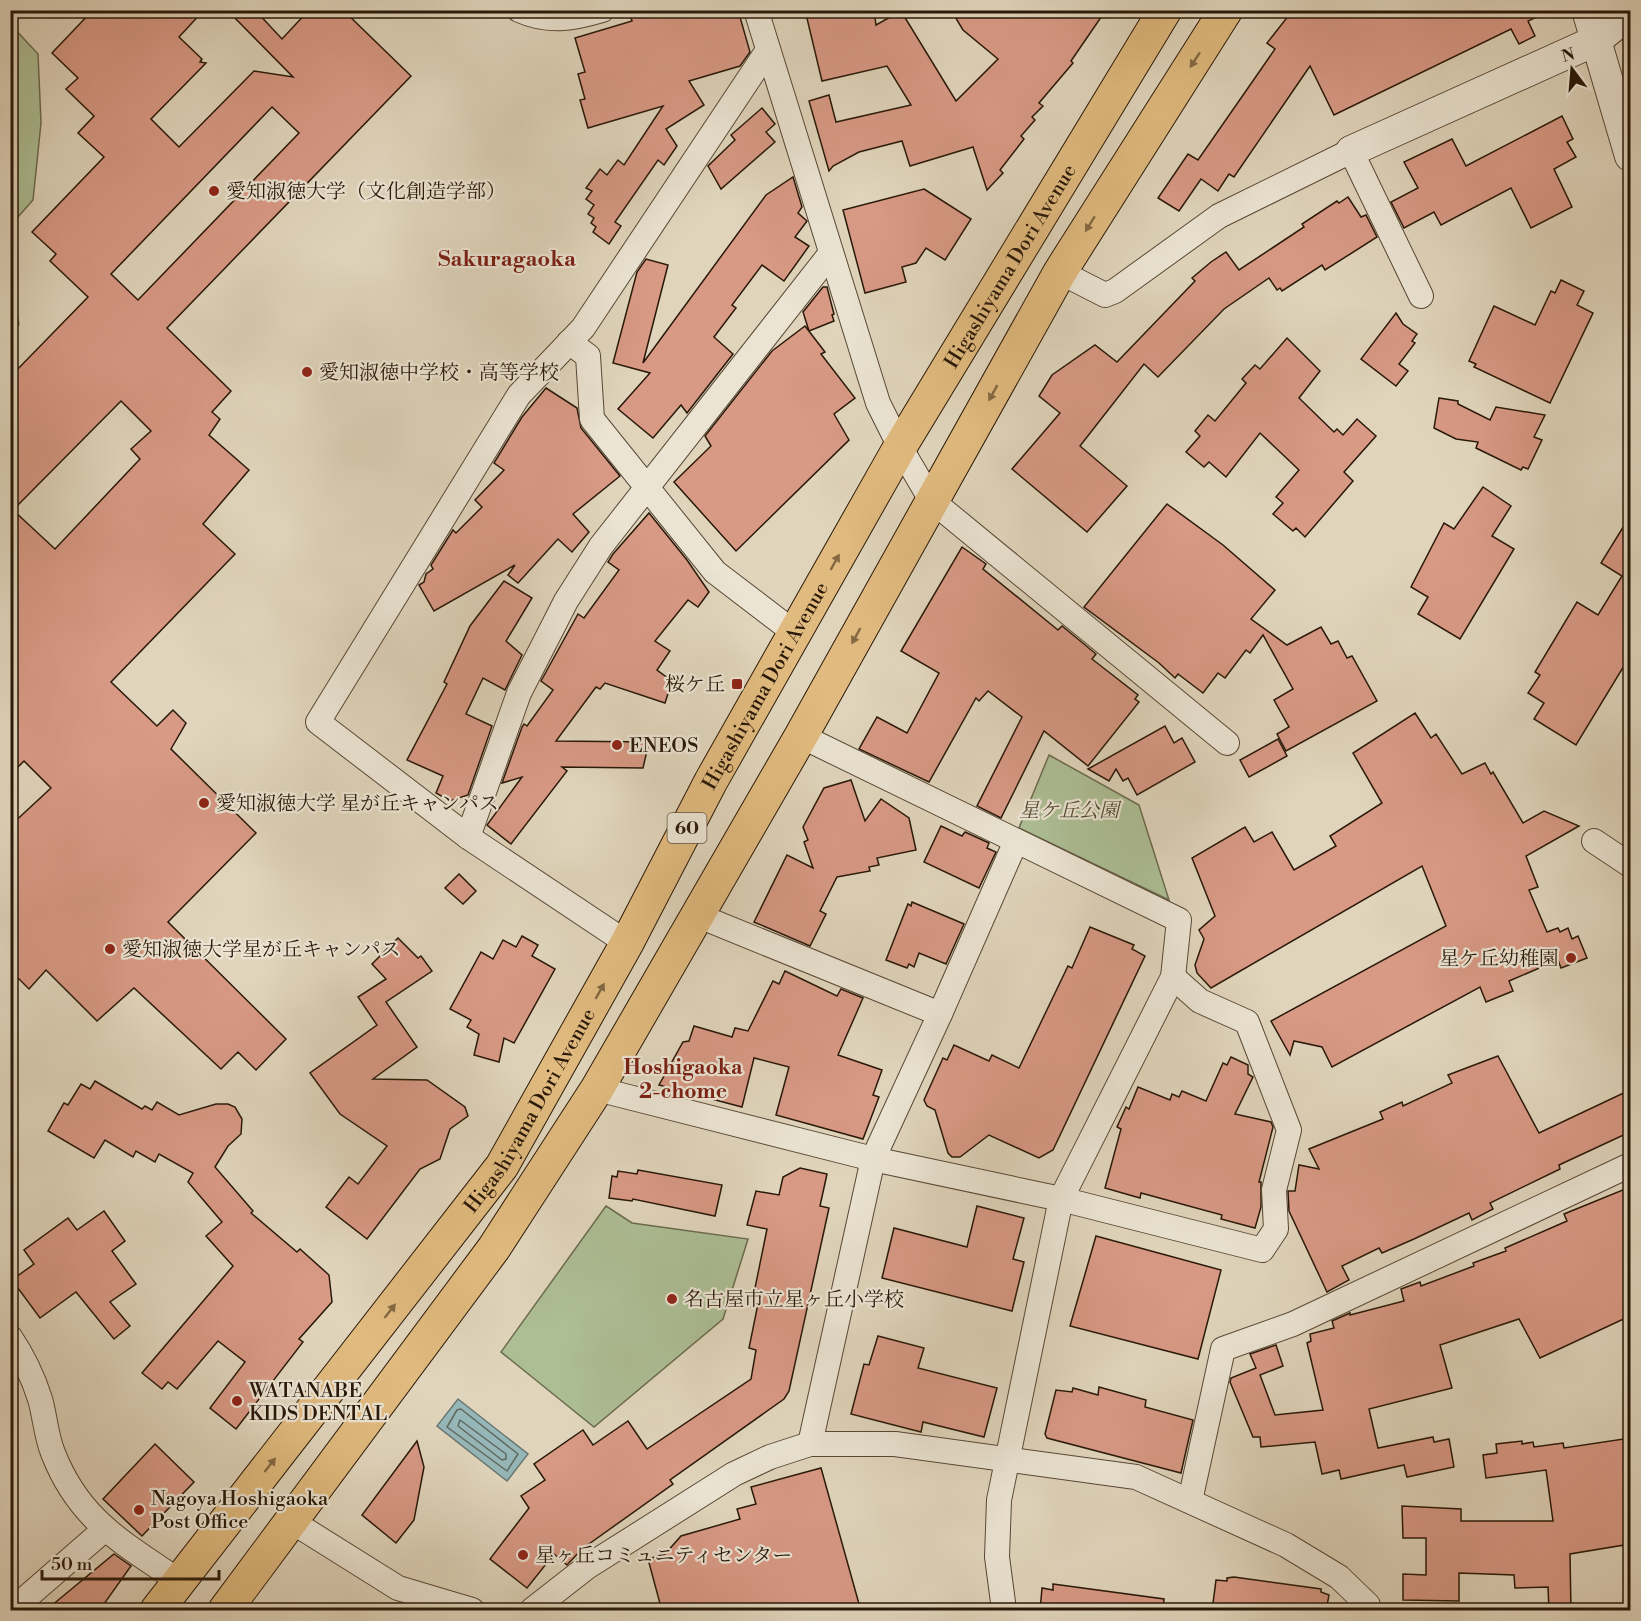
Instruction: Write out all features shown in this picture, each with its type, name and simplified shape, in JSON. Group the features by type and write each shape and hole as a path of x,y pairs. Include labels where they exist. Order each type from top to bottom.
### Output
{"main road":[{"name":"Higashiyama Dori Avenue","path":"157,1611 502,1166 627,943 711,781 900,447 1165,10"},
{"name":"60","path":"225,1611 495,1248 597,1089 699,916 1060,272 1226,10"}],"street":[{"path":"519,10 553,20 573,19 602,10"},
{"path":"756,10 878,403 931,500 1227,743"},
{"path":"1587,10 1630,156"},
{"path":"1060,272 1105,295 1115,291 1219,216 1351,151 1597,40 1630,13"},
{"path":"627,943 468,837 318,722 519,394 583,328 768,50"},
{"path":"1351,151 1421,296"},
{"path":"468,837 519,693 566,601 601,546 649,488 831,253"},
{"path":"569,342 588,357 592,419 715,573 795,633"},
{"path":"801,736 1179,920 1173,977 1061,1199 999,1500 997,1545 1004,1611"},
{"path":"810,1444 873,1159 1016,841"},
{"path":"1594,841 1630,866"},
{"path":"699,916 940,1014"},
{"path":"597,1089 873,1159 1061,1199 1262,1250 1276,1229 1274,1190 1289,1130 1247,1022 1200,1001 1173,977"},
{"path":"1190,1501 1223,1349 1303,1319 1630,1165"},
{"path":"10,1337 24,1358 40,1399 52,1452 74,1494 104,1530 179,1581"},
{"path":"532,1611 587,1567 734,1474 770,1457 810,1444 895,1444 1136,1477 1287,1545 1339,1577 1368,1605 1369,1611"},
{"path":"291,1521 398,1588 472,1611"},
{"path":"12,1611 104,1530"}],"green space":[{"path":"11,25 38,54 41,123 33,200 18,217 11,237"},
{"path":"10,284 19,324 11,335 10,335"},
{"name":"星ケ丘公園","path":"1049,755 1139,805 1169,900 1019,828"},
{"path":"606,1206 632,1223 748,1239 723,1319 594,1427 501,1352"}],"water":[{"path":"458,1399 528,1454 507,1481 437,1426"}],"building":[{"path":"93,10 204,10 179,37 202,59 200,62 206,63 151,119 179,147 254,71 293,77 227,10 255,10 282,39 309,10 343,10 411,76 167,328 231,391 212,412 220,419 209,435 249,470 203,524 235,554 111,682 157,726 173,710 186,723 171,749 256,833 168,922 286,1039 256,1070 238,1052 221,1069 134,988 97,1021 46,970 29,989 10,970 10,826 51,788 24,761 10,775 10,377 88,297 50,261 56,254 32,232 104,157 78,133 94,116 66,89 78,78 52,53","holes":["272,107 299,133 138,300 111,274","121,401 151,431 131,449 140,459 55,549 13,510"]},
{"path":"738,10 750,52 740,66 689,81 704,105 666,129 677,146 664,165 658,160 615,222 621,226 609,244 593,232 596,227 591,223 594,218 588,214 594,205 586,199 592,191 586,188 600,169 607,175 618,160 624,165 663,106 588,128 580,100 585,99 578,74 585,72 575,38 632,21 629,11"},
{"path":"805,10 874,10 876,25 901,11 956,101 998,59 963,30 951,10 1106,10 1071,61 1073,63 1039,103 1043,106 1032,117 1035,120 1021,136 1024,139 1000,170 1003,173 987,190 973,147 910,166 902,141 859,152 833,166 829,171 809,101 829,95 836,122 911,105 887,66 822,81"},
{"path":"1293,10 1551,10 1528,21 1535,36 1519,44 1511,29 1334,115 1310,66 1234,177 1229,174 1218,191 1201,179 1179,211 1158,198 1188,154 1198,160 1275,49 1267,43"},
{"path":"762,108 775,124 766,132 775,142 721,189 708,166 735,140 731,135"},
{"path":"1562,116 1573,139 1567,142 1576,157 1554,169 1572,207 1531,228 1511,188 1441,225 1434,212 1404,228 1391,202 1418,188 1404,162 1452,139 1466,166"},
{"path":"793,177 802,207 798,213 807,221 795,237 809,246 784,281 762,265 732,305 736,308 714,337 733,354 687,413 681,405 653,438 618,409 650,373 613,363 637,272 646,259 668,265 643,363 766,195"},
{"path":"924,189 971,219 945,260 926,248 916,263 902,267 906,282 865,293 843,210"},
{"path":"1348,197 1361,217 1366,215 1377,237 1325,270 1322,265 1282,291 1280,288 1277,290 1269,278 1224,309 1158,377 1144,364 1080,446 1127,486 1087,532 1012,469 1060,413 1039,396 1052,375 1095,345 1117,362 1195,281 1192,278 1211,262 1226,252 1239,270 1304,227 1302,224 1337,201 1339,203"},
{"path":"1561,280 1584,291 1577,305 1593,313 1550,403 1474,367 1476,364 1469,361 1494,306 1535,325 1551,291 1555,293"},
{"path":"823,287 827,287 834,321 809,331 803,312"},
{"path":"1396,313 1403,324 1417,334 1412,341 1415,343 1399,364 1408,371 1396,386 1361,359"},
{"path":"805,326 825,352 821,354 855,398 834,414 849,440 736,551 674,482 711,446 705,436 772,351"},
{"path":"1287,338 1320,371 1299,398 1334,432 1337,429 1343,435 1357,419 1376,436 1344,472 1353,481 1305,537 1296,528 1293,531 1273,514 1283,503 1276,497 1299,470 1260,433 1226,477 1209,462 1204,467 1186,452 1200,436 1195,431 1208,415 1215,421 1246,383 1242,379 1255,365 1260,369"},
{"path":"546,388 577,408 581,428 620,476 573,514 589,532 572,552 558,539 518,583 508,575 515,565 434,611 419,585 424,582 426,574 433,569 431,565 453,530 456,533 482,507 475,500 504,470 494,463 522,417"},
{"path":"1439,398 1458,401 1458,404 1490,420 1496,407 1545,415 1534,437 1542,440 1528,469 1523,467 1521,470 1476,448 1478,442 1456,439 1434,428"},
{"path":"1483,487 1511,506 1492,536 1514,549 1460,639 1418,614 1428,597 1411,587 1444,523 1454,529"},
{"path":"1167,504 1223,545 1275,590 1251,619 1287,645 1321,627 1331,644 1338,641 1347,658 1352,656 1377,701 1286,751 1277,734 1289,727 1274,700 1293,689 1263,635 1250,653 1246,650 1225,678 1218,673 1203,693 1178,674 1175,678 1159,663 1084,607"},
{"path":"649,513 687,560 709,592 698,607 688,600 655,641 670,651 657,670 672,681 665,703 605,683 600,689 596,687 556,741 649,742 643,768 562,767 567,771 511,844 487,825 522,777 502,783 522,727 524,724 527,726 553,690 541,681 578,614 584,618 619,570 608,562 613,554"},
{"path":"1630,516 1630,656 1576,745 1534,719 1544,703 1528,693 1540,675 1535,672 1577,602 1598,615 1622,576 1601,563"},
{"path":"962,547 986,564 983,569 1058,630 1062,626 1096,654 1092,659 1138,695 1135,699 1139,702 1088,766 1044,731 1001,818 977,806 1022,717 988,691 979,701 976,698 929,782 859,749 877,717 907,733 939,673 901,651"},
{"path":"504,581 532,598 506,641 522,655 505,690 483,678 466,714 492,726 468,795 450,801 436,793 443,776 407,760 447,684 444,682 470,626"},
{"path":"1415,713 1431,738 1436,734 1462,774 1485,763 1491,774 1493,772 1523,823 1544,811 1579,826 1526,856 1538,887 1529,890 1547,932 1558,928 1560,932 1568,928 1572,939 1578,936 1587,958 1561,968 1558,960 1509,981 1513,991 1486,1002 1480,987 1332,1067 1322,1047 1294,1041 1290,1055 1271,1021 1446,926 1422,866 1211,988 1197,973 1195,965 1204,939 1199,930 1215,916 1192,858 1245,827 1254,842 1272,832 1294,870 1336,846 1330,836 1382,803 1353,753"},
{"path":"1165,726 1174,743 1182,738 1195,762 1137,795 1128,778 1123,781 1116,769 1109,781 1088,769"},
{"path":"1278,739 1287,756 1249,777 1240,760"},
{"path":"851,780 865,821 881,799 909,818 916,850 877,858 879,865 869,867 870,871 837,877 820,911 826,914 810,946 754,922 787,855 813,868 804,842 808,840 803,827 824,788"},
{"path":"941,826 962,836 965,832 989,843 987,848 996,852 979,888 924,862"},
{"path":"459,874 476,891 463,904 445,888"},
{"path":"912,902 964,924 946,964 919,953 914,967 909,964 907,968 886,960 908,904 911,906"},
{"path":"1090,927 1134,945 1132,949 1145,956 1053,1150 1039,1158 989,1135 960,1157 952,1157 948,1153 935,1110 927,1106 924,1100 943,1058 947,1060 954,1045 989,1061 992,1055 1019,1068 1068,966 1072,968"},
{"path":"522,936 538,945 532,956 555,969 514,1043 504,1038 499,1062 474,1055 479,1034 467,1027 471,1020 450,1009 481,952 493,959 503,940 516,947"},
{"path":"398,938 418,958 421,956 432,971 386,1002 417,1047 373,1079 427,1080 465,1107 468,1116 450,1129 440,1159 420,1169 367,1239 326,1207 349,1177 358,1184 387,1146 340,1114 310,1073 377,1025 358,997 386,979 372,964"},
{"path":"785,971 837,996 841,989 863,998 838,1055 882,1070 873,1095 879,1097 863,1139 776,1115 789,1067 754,1058 742,1107 659,1085 683,1042 689,1041 694,1026 732,1037 735,1028 748,1031 773,981 779,984"},
{"path":"1498,1056 1539,1133 1630,1090 1630,1132 1559,1165 1560,1169 1490,1203 1493,1209 1472,1220 1469,1213 1382,1253 1379,1248 1342,1266 1349,1280 1327,1292 1289,1211 1288,1191 1295,1191 1299,1165 1319,1169 1309,1149 1383,1119 1380,1112 1402,1102 1403,1106 1452,1083 1448,1075"},
{"path":"1231,1057 1248,1065 1248,1074 1253,1077 1235,1114 1271,1122 1273,1127 1259,1182 1261,1182 1261,1207 1255,1228 1221,1219 1222,1215 1141,1193 1140,1198 1105,1188 1121,1129 1117,1127 1126,1107 1129,1109 1138,1087 1170,1100 1172,1094 1179,1097 1182,1091 1206,1101 1223,1063 1227,1065"},
{"path":"95,1081 142,1109 145,1106 152,1110 157,1102 179,1115 216,1104 228,1104 235,1107 242,1119 241,1134 228,1146 215,1167 253,1211 251,1213 297,1252 300,1249 329,1275 332,1302 299,1339 303,1342 236,1429 210,1408 245,1362 218,1341 177,1389 168,1382 162,1389 142,1373 233,1266 206,1236 222,1222 188,1182 193,1173 159,1154 155,1162 136,1151 133,1157 105,1140 94,1158 48,1131 64,1103 68,1105 81,1084 90,1089"},
{"path":"800,1168 827,1174 820,1206 829,1208 789,1391 784,1399 670,1480 673,1484 582,1549 567,1565 554,1554 527,1588 490,1559 529,1508 521,1496 545,1480 534,1464 583,1430 593,1445 628,1421 647,1449 751,1379 756,1350 749,1348 760,1294 754,1293 767,1229 747,1225 756,1191 779,1195 783,1177"},
{"path":"638,1170 722,1185 715,1216 633,1199 632,1201 609,1198 612,1176 617,1177 618,1171 637,1174"},
{"path":"1630,1187 1630,1316 1540,1358 1519,1319 1440,1345 1452,1388 1369,1409 1378,1448 1433,1437 1434,1442 1449,1439 1454,1467 1407,1477 1404,1465 1341,1479 1339,1470 1322,1474 1315,1442 1261,1447 1260,1437 1253,1437 1230,1382 1231,1378 1256,1368 1250,1354 1276,1345 1283,1366 1260,1375 1275,1415 1323,1410 1307,1343 1311,1341 1310,1334 1334,1328 1332,1321 1350,1313 1350,1315 1404,1301 1401,1289 1420,1282 1421,1286 1474,1266 1473,1263 1506,1251 1505,1248 1567,1221 1564,1214"},
{"path":"977,1206 1024,1218 1013,1259 1024,1262 1012,1311 882,1278 894,1228 967,1247"},
{"path":"104,1211 125,1241 112,1251 136,1284 110,1302 130,1326 114,1339 76,1292 40,1318 12,1280 34,1264 24,1250 68,1218 77,1230"},
{"path":"1096,1236 1221,1270 1198,1359 1070,1326"},
{"path":"878,1336 924,1348 918,1368 997,1388 984,1437 923,1422 921,1432 851,1414 864,1364 869,1365"},
{"path":"1099,1387 1146,1400 1145,1407 1193,1420 1181,1473 1047,1438 1045,1434 1056,1390 1072,1392 1073,1388 1098,1395"},
{"path":"1630,1438 1630,1487 1625,1488 1630,1522 1630,1544 1570,1554 1571,1611 1549,1611 1548,1587 1515,1588 1514,1575 1459,1573 1459,1601 1403,1600 1403,1574 1426,1575 1426,1538 1403,1538 1402,1506 1461,1509 1461,1521 1553,1521 1546,1470 1486,1478 1483,1455 1497,1453 1496,1444 1522,1441 1522,1444 1533,1442 1534,1447 1563,1443 1564,1448"},
{"path":"417,1441 424,1467 414,1520 396,1543 362,1515"},
{"path":"155,1444 194,1482 142,1536 103,1499"},
{"path":"821,1468 861,1611 662,1611 648,1559 665,1554 681,1536 740,1519 737,1509 756,1504 751,1487"},
{"path":"114,1554 131,1566 99,1611 45,1611"},
{"path":"1234,1577 1321,1589 1321,1592 1329,1595 1326,1611 1212,1611 1216,1580 1227,1581 1227,1578"},
{"path":"1053,1584 1164,1599 1163,1611 1040,1611 1042,1588 1053,1590"}],"place":[{"name":"愛知淑徳大学（文化創造学部）","path":"214,191"},
{"name":"愛知淑徳中学校・高等学校","path":"307,372"},
{"name":"桜ケ丘","path":"737,684"},
{"name":"ENEOS","path":"617,745"},
{"name":"愛知淑徳大学 星が丘キャンパス","path":"204,803"},
{"name":"愛知淑徳大学星が丘キャンパス","path":"110,949"},
{"name":"星ケ丘幼稚園","path":"1571,958"},
{"name":"名古屋市立星ヶ丘小学校","path":"672,1299"},
{"name":"WATANABE KIDS DENTAL","path":"237,1401"},
{"name":"Nagoya Hoshigaoka Post Office","path":"139,1510"},
{"name":"星ヶ丘コミュニティセンター","path":"523,1555"}],"district":[{"name":"Sakuragaoka","path":"507,258"},
{"name":"Hoshigaoka 2-chome","path":"683,1079"}]}
